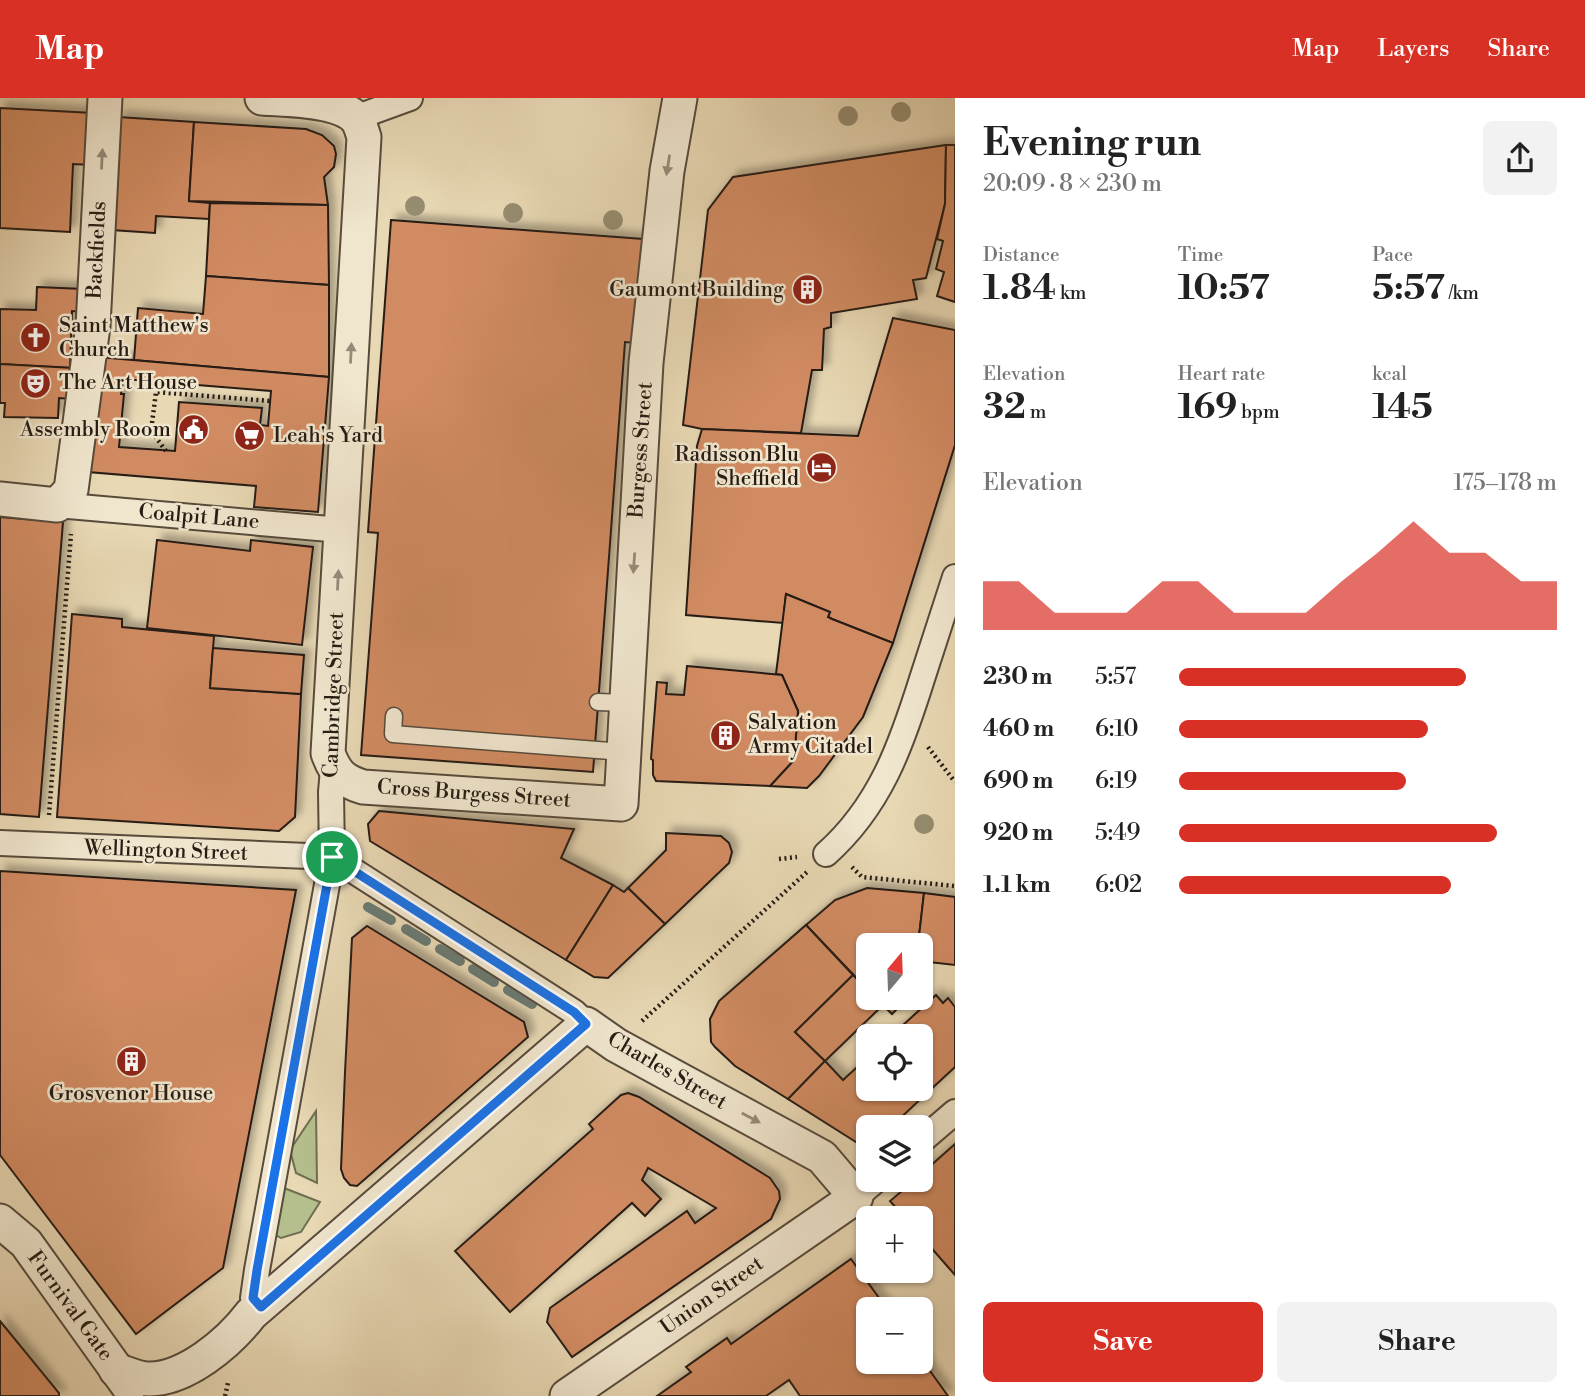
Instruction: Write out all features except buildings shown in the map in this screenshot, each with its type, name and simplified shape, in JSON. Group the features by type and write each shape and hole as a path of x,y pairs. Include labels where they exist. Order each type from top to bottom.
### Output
{"street":[{"name":"Backfields","path":"65,505 71,490 93,326 105,98"},
{"path":"276,99 329,105 350,113 355,118 410,98"},
{"name":"Burgess Street","path":"621,804 623,752 611,703 667,171 680,98"},
{"name":"Cambridge Street","path":"261,1307 253,1298 257,1270 332,857 333,769 328,753 363,146 359,123 355,118"},
{"path":"0,499 65,505"},
{"name":"Coalpit Lane","path":"65,505 341,530"},
{"path":"830,851 856,824 889,773 909,721 955,577"},
{"name":"Cross Burgess Street","path":"333,769 346,782 363,787 621,804"},
{"name":"Wellington Street","path":"0,843 332,857"},
{"name":"Charles Street","path":"332,857 574,1012 586,1024 617,1045 822,1157 856,1181"},
{"path":"126,1383 169,1378 209,1354 586,1024"},
{"path":"933,1131 955,1112"},
{"name":"Union Street","path":"567,1396 860,1192"},
{"name":"Furnival Gate","path":"0,1221 26,1243 126,1383"}],"lane":[{"path":"394,716 393,734 623,752"}],"path":[{"path":"166,451 151,431 156,392 270,401"},
{"path":"47,846 65,505"},
{"path":"909,721 955,782"},
{"path":"830,851 862,877 955,886"}],"green space":[{"path":"316,1111 317,1183 296,1173 290,1150"},
{"path":"284,1188 320,1202 301,1232 281,1238 274,1234"}],"waterway":[{"path":"368,907 391,920"},
{"path":"406,929 426,941"},
{"path":"440,949 460,961"},
{"path":"473,969 494,982"},
{"path":"508,990 532,1004"}],"place":[{"name":"Gaumont Building","path":"807,290"},
{"name":"Saint Matthew's Church","path":"36,338"},
{"name":"The Art House","path":"36,383"},
{"name":"Assembly Room","path":"194,430"},
{"name":"Leah's Yard","path":"250,436"},
{"name":"Radisson Blu Sheffield","path":"822,467"},
{"name":"Salvation Army Citadel","path":"725,735"},
{"name":"Grosvenor House","path":"131,1062"}],"route":[{"path":"332,857 574,1012 586,1024 261,1307 253,1298 257,1270 332,857"}]}
